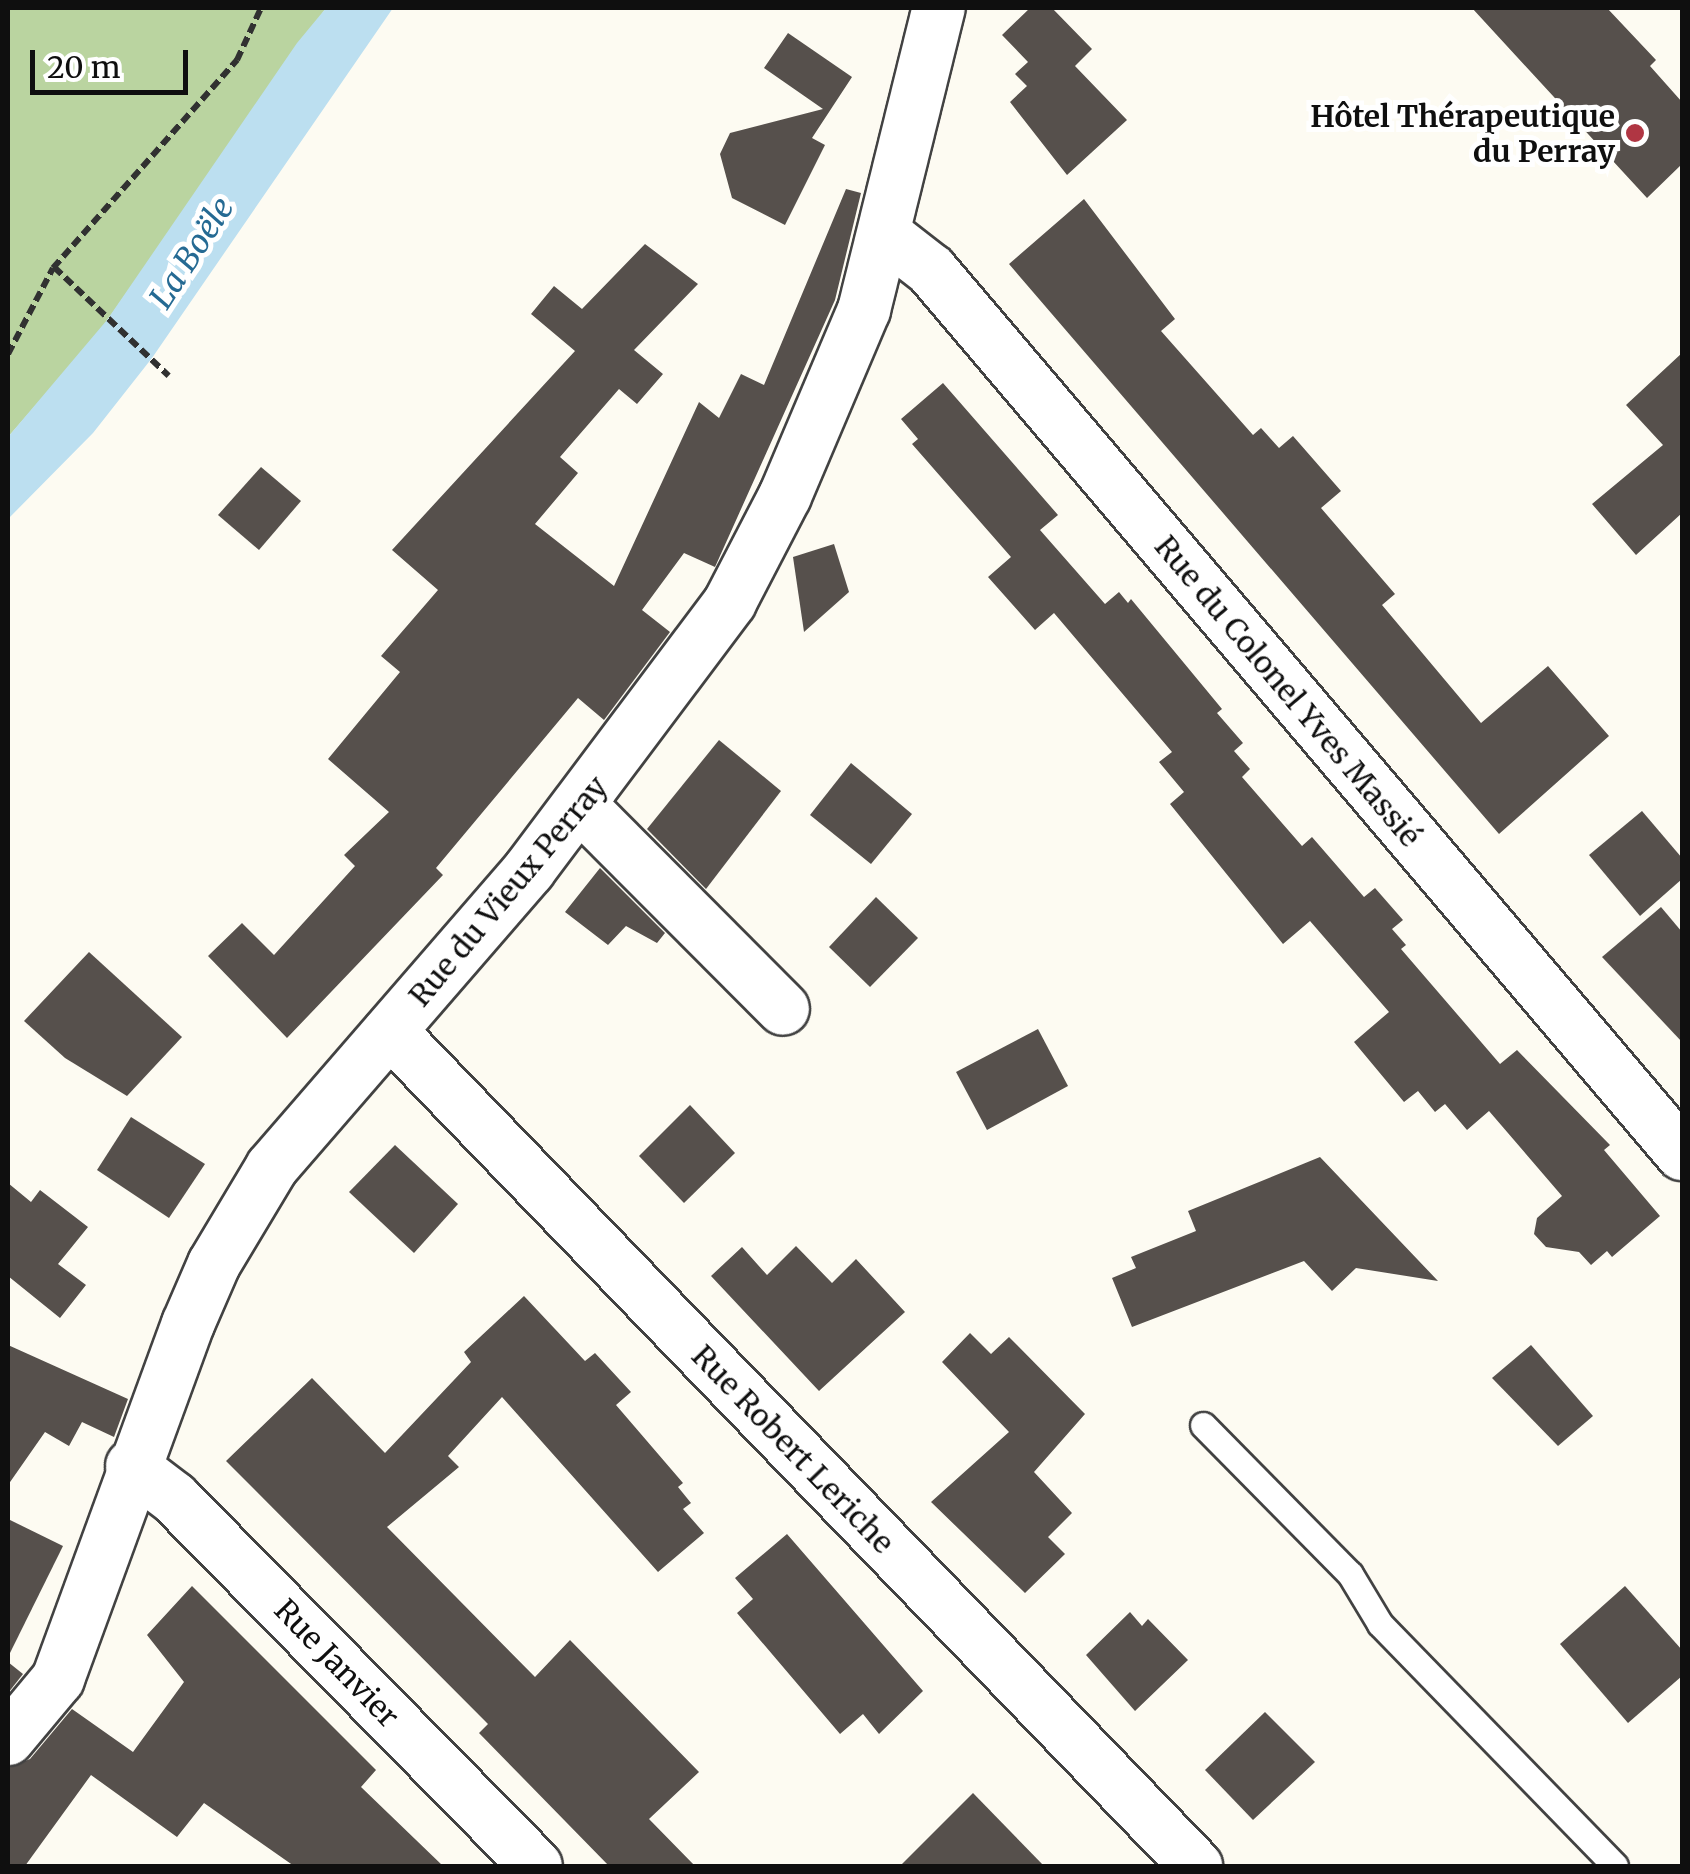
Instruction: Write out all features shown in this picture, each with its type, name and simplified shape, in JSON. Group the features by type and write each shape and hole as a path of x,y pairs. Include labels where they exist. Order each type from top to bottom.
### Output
{"street":[{"name":"Rue du Vieux Perray","path":"8,1739 58,1679 132,1466 222,1250 289,1144 581,806 730,602 829,400 886,235 939,8"},
{"name":"Rue du Colonel Yves Massié","path":"886,235 931,270 1682,1154"},
{"path":"581,806 783,1009"},
{"name":"Rue Robert Leriche","path":"390,1031 1196,1866"},
{"name":"Rue Janvier","path":"132,1466 174,1498 536,1866"}],"lane":[{"path":"1203,1425 1350,1574 1380,1624 1614,1866"}],"path":[{"path":"8,354 54,268 236,60 261,8"},
{"path":"54,268 168,376"}],"green space":[{"path":"8,8 326,8 97,335 8,437"}],"water":[{"name":"La Boële","path":"326,8 393,8 152,358 93,433 8,519 8,437 107,320 297,43"}],"building":[{"path":"1030,8 1052,8 1092,49 1075,66 1127,120 1067,175 1010,102 1027,86 1015,74 1028,62 1002,35"},
{"name":"Hôtel Thérapeutique du Perray","path":"1472,8 1607,8 1656,60 1650,66 1682,102 1682,164 1647,198"},
{"path":"788,33 852,77 812,138 825,145 785,225 732,198 720,154 730,133 823,109 764,68"},
{"path":"846,189 861,193 835,300 715,567 684,553 642,610 670,632 604,720 578,698 436,868 443,875 287,1038 208,956 242,923 274,955 355,866 344,855 389,812 328,759 400,672 381,656 438,590 392,550 575,351 531,314 554,286 582,309 645,244 698,284 634,350 663,374 637,404 619,389 560,457 578,473 535,524 614,586 699,402 719,418 741,374 764,385"},
{"path":"1084,199 1175,319 1161,331 1253,435 1261,428 1279,448 1293,436 1341,491 1321,508 1395,594 1382,605 1481,723 1548,666 1609,736 1499,834 1009,264"},
{"path":"1682,353 1682,513 1636,555 1592,504 1663,445 1626,405"},
{"path":"943,383 1058,515 1040,530 1105,604 1119,592 1128,603 1131,599 1222,709 1217,713 1243,743 1234,751 1250,769 1242,777 1302,846 1312,837 1364,897 1375,888 1403,920 1392,929 1406,945 1401,949 1500,1064 1517,1050 1610,1145 1604,1150 1660,1216 1612,1257 1607,1251 1591,1265 1579,1252 1546,1247 1534,1234 1537,1218 1562,1196 1489,1111 1467,1130 1445,1104 1435,1112 1418,1091 1404,1102 1354,1042 1389,1012 1310,921 1283,944 1170,804 1184,792 1159,762 1172,752 1054,613 1035,630 988,577 1011,557 912,444 918,439 901,419"},
{"path":"261,467 301,501 259,550 218,515"},
{"path":"834,544 849,592 804,632 793,557"},
{"path":"719,740 781,791 706,889 647,829"},
{"path":"851,763 912,814 871,864 810,815"},
{"path":"1642,811 1682,858 1682,879 1640,916 1589,855"},
{"path":"600,868 665,933 657,943 626,926 608,945 565,912"},
{"path":"876,897 918,938 870,987 829,947"},
{"path":"1661,907 1682,932 1682,1042 1602,957"},
{"path":"89,952 182,1037 127,1096 65,1058 24,1021"},
{"path":"1038,1029 1068,1086 987,1130 956,1072"},
{"path":"690,1105 735,1153 684,1203 639,1156"},
{"path":"131,1117 205,1164 169,1218 97,1170"},
{"path":"395,1145 458,1204 414,1253 349,1192"},
{"path":"1320,1157 1438,1281 1356,1268 1332,1291 1304,1261 1132,1327 1112,1278 1136,1268 1131,1257 1196,1231 1188,1211"},
{"path":"8,1183 31,1202 40,1190 88,1227 58,1264 86,1285 60,1318 8,1276"},
{"path":"796,1246 832,1283 856,1259 905,1312 819,1391 711,1276 742,1247 767,1275"},
{"path":"524,1296 585,1361 595,1353 631,1392 616,1405 683,1483 678,1487 691,1503 683,1509 704,1533 658,1572 502,1397 448,1456 459,1467 387,1527 535,1677 570,1640 699,1772 649,1819 695,1866 609,1866 479,1733 488,1724 226,1461 312,1378 385,1453 471,1362 464,1352"},
{"path":"970,1333 991,1354 1009,1337 1085,1414 1034,1472 1072,1513 1048,1537 1065,1554 1025,1593 931,1502 1009,1432 942,1362"},
{"path":"8,1345 128,1399 114,1437 82,1422 69,1446 45,1432 8,1485"},
{"path":"1531,1345 1593,1416 1558,1446 1492,1378"},
{"path":"8,1519 63,1546 8,1657"},
{"path":"787,1534 923,1691 879,1734 863,1714 840,1734 737,1613 753,1599 735,1578"},
{"path":"192,1586 376,1770 361,1787 443,1866 294,1866 204,1803 177,1837 91,1775 25,1866 8,1866 8,1768 30,1759 72,1709 133,1752 184,1682 147,1635"},
{"path":"1625,1586 1682,1650 1682,1676 1628,1723 1560,1644"},
{"path":"1130,1612 1142,1626 1148,1619 1188,1660 1135,1711 1086,1655"},
{"path":"8,1662 23,1674 8,1693"},
{"path":"1265,1712 1315,1762 1253,1820 1205,1770"},
{"path":"973,1793 1044,1866 900,1866"}],"place":[{"name":"Hôtel Thérapeutique du Perray","path":"1635,133"}]}
